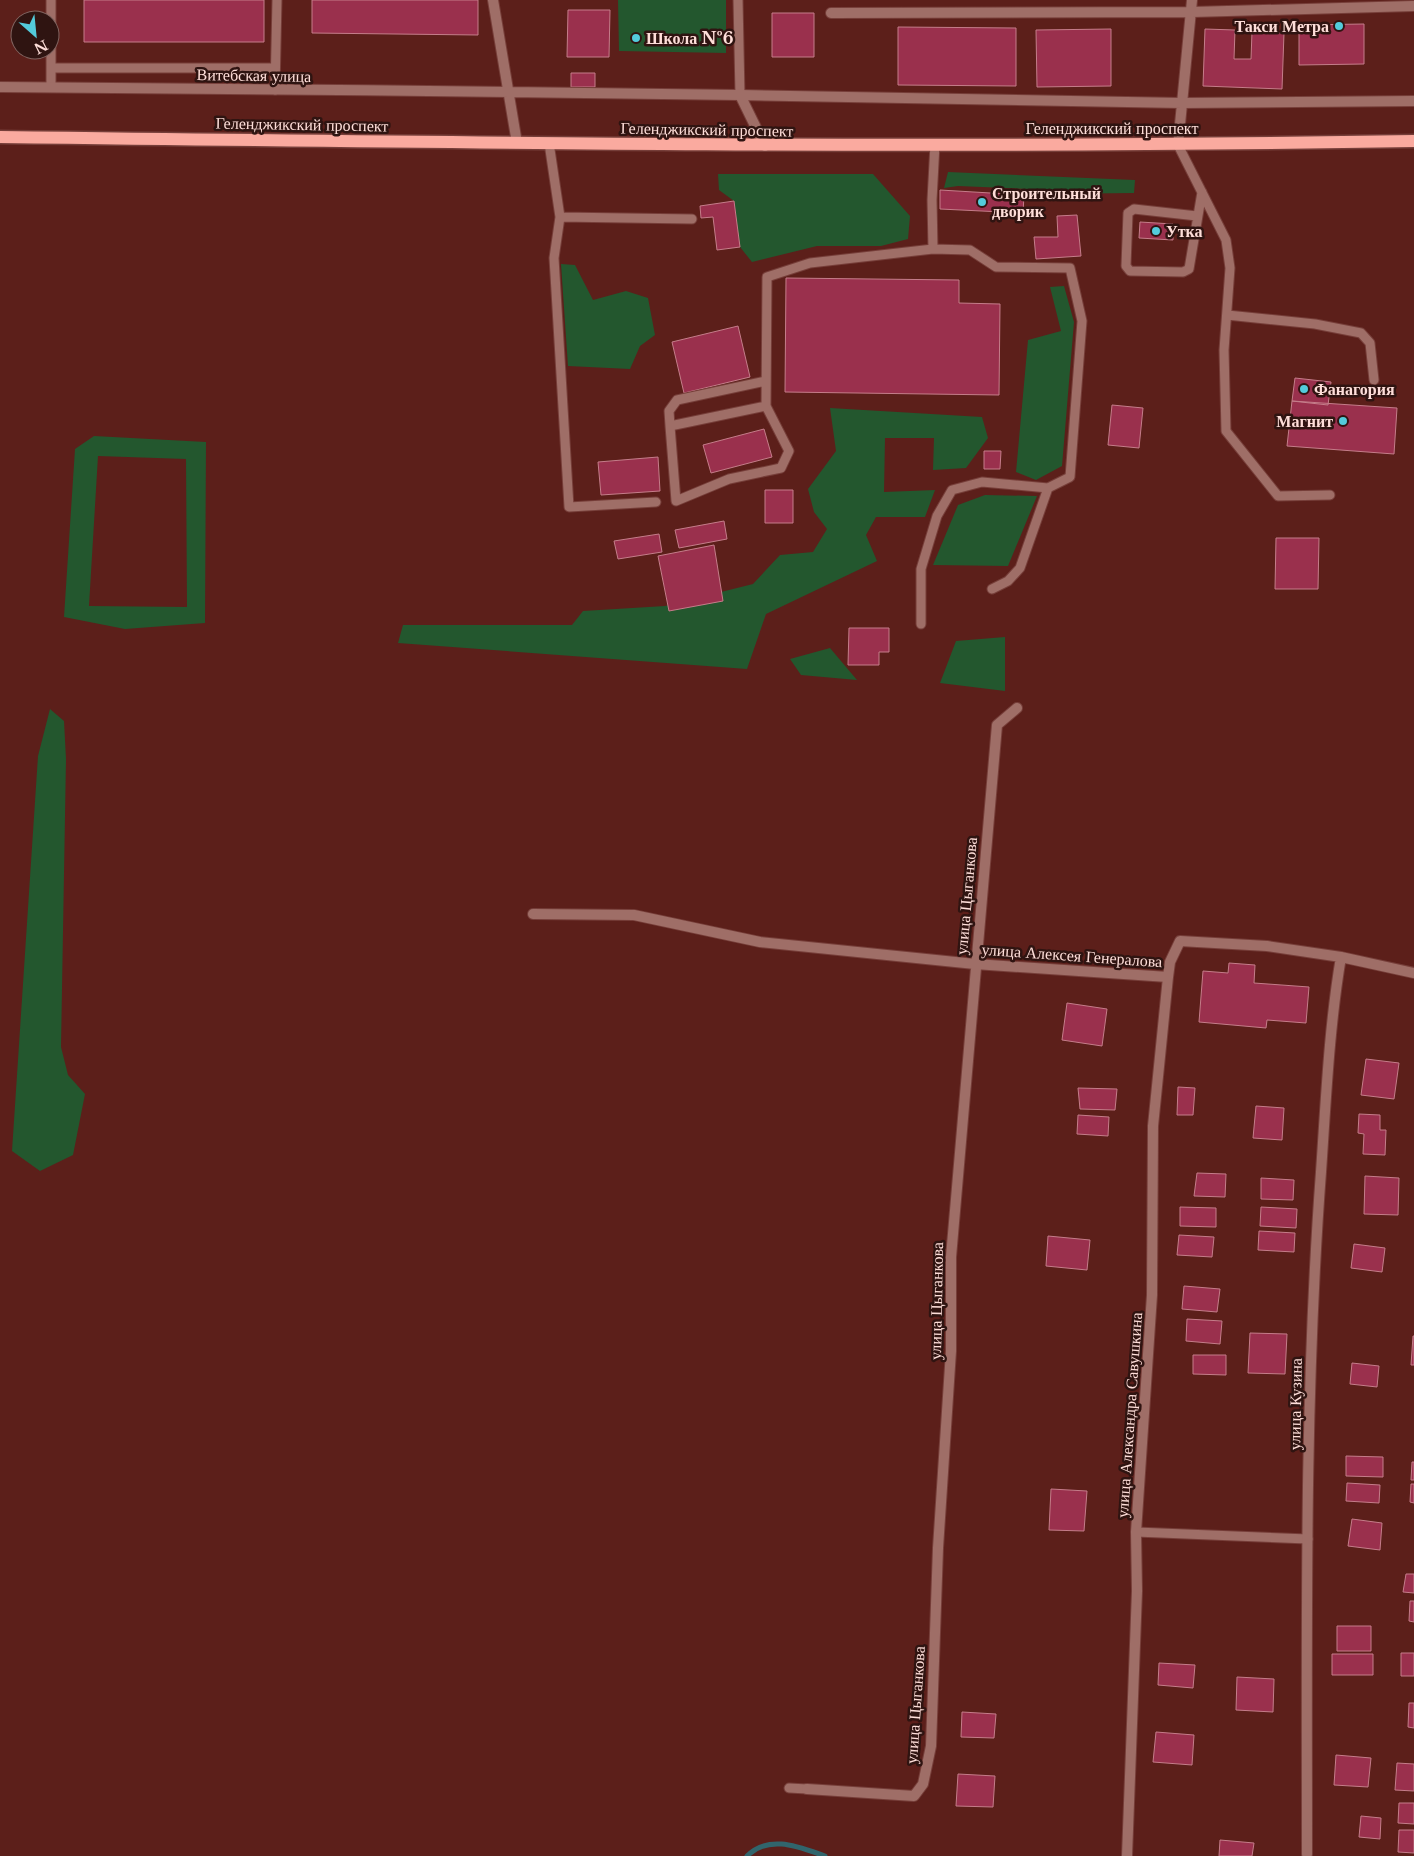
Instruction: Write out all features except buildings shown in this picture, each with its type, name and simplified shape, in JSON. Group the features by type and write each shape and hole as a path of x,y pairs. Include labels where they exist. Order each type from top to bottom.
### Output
{"main road":[{"name":"Геленджикский проспект","path":"0,137 765,146 935,144 1178,145 1414,141"}],"street":[{"path":"493,0 517,143"},
{"path":"1178,145 1192,0"},
{"path":"831,13 1192,12 1286,5 1414,6"},
{"name":"Витебская улица","path":"0,86 275,90 508,90 1182,103 1414,101"},
{"path":"740,95 765,146"},
{"name":"улица Цыганкова","path":"807,1789 914,1796 923,1784 931,1746 938,1548 950,1351 951,1257 975,964 997,725 1017,708"},
{"name":"улица Алексея Генералова","path":"533,914 634,915 760,942 975,964 1168,978 1170,962 1180,941 1267,946 1341,957 1414,974"},
{"name":"улица Кузина","path":"1307,1854 1308,1539 1312,1291 1333,1006 1341,957"},
{"name":"улица Александра Савушкина","path":"1126,1856 1137,1591 1136,1532 1146,1412 1152,1296 1153,1126 1168,978"}],"lane":[{"path":"51,0 51,87"},
{"path":"275,90 276,0"},
{"path":"738,0 740,95"},
{"path":"51,68 276,68"},
{"path":"549,143 560,217 554,258 568,507 656,502"},
{"path":"933,250 932,200 935,144"},
{"path":"1178,145 1226,240 1230,268 1224,350 1226,431 1278,496 1330,495"},
{"path":"1197,216 1134,209 1128,214 1126,266 1130,271 1184,272 1189,269 1202,192"},
{"path":"560,217 692,219"},
{"path":"766,381 677,400 669,411 676,500 729,479 781,468 789,451 766,406 767,277 810,263 933,250 970,250 996,267 1070,268 1082,321 1070,477 1048,488 982,482 952,490 938,516 921,569 921,624"},
{"path":"1227,315 1315,324 1361,333 1370,343 1374,380"},
{"path":"670,426 766,406"},
{"path":"992,589 1008,581 1020,568 1048,488"},
{"path":"1136,1532 1308,1539"},
{"path":"789,1788 807,1789"}],"green space":[{"path":"618,0 726,0 726,53 619,51"},
{"path":"948,172 1135,180 1134,193 1048,194 1029,189 958,186 944,188"},
{"path":"718,174 873,174 910,216 908,239 881,246 817,246 752,262 740,247 734,201 719,190"},
{"path":"561,264 575,265 593,300 626,291 648,298 655,335 640,346 630,369 568,366"},
{"path":"1064,286 1074,322 1062,466 1036,480 1016,472 1028,340 1061,331 1050,287"},
{"path":"830,408 982,417 988,438 966,468 933,470 934,438 885,438 884,492 935,490 925,517 876,517 866,535 877,561 766,614 747,669 398,643 403,625 572,625 583,611 665,606 753,584 780,555 813,552 827,529 814,512 808,489 836,451"},
{"path":"94,436 206,442 205,623 125,629 64,617 75,449","holes":["98,456 186,459 187,607 89,606"]},
{"path":"985,495 1037,496 1008,566 933,565 958,505"},
{"path":"1005,637 1005,691 940,683 956,641"},
{"path":"830,648 857,680 801,675 790,659"},
{"path":"50,709 64,721 66,759 61,1047 68,1075 85,1094 73,1155 40,1171 12,1151 38,756"}],"waterway":[{"path":"747,1856 756,1849 774,1844 795,1846 825,1856"}],"place":[{"name":"Такси Метра","path":"1339,26"},
{"name":"Школа №6","path":"636,38"},
{"name":"Строительный дворик","path":"982,202"},
{"name":"Утка","path":"1156,231"},
{"name":"Фанагория","path":"1304,389"},
{"name":"Магнит","path":"1343,421"}]}
